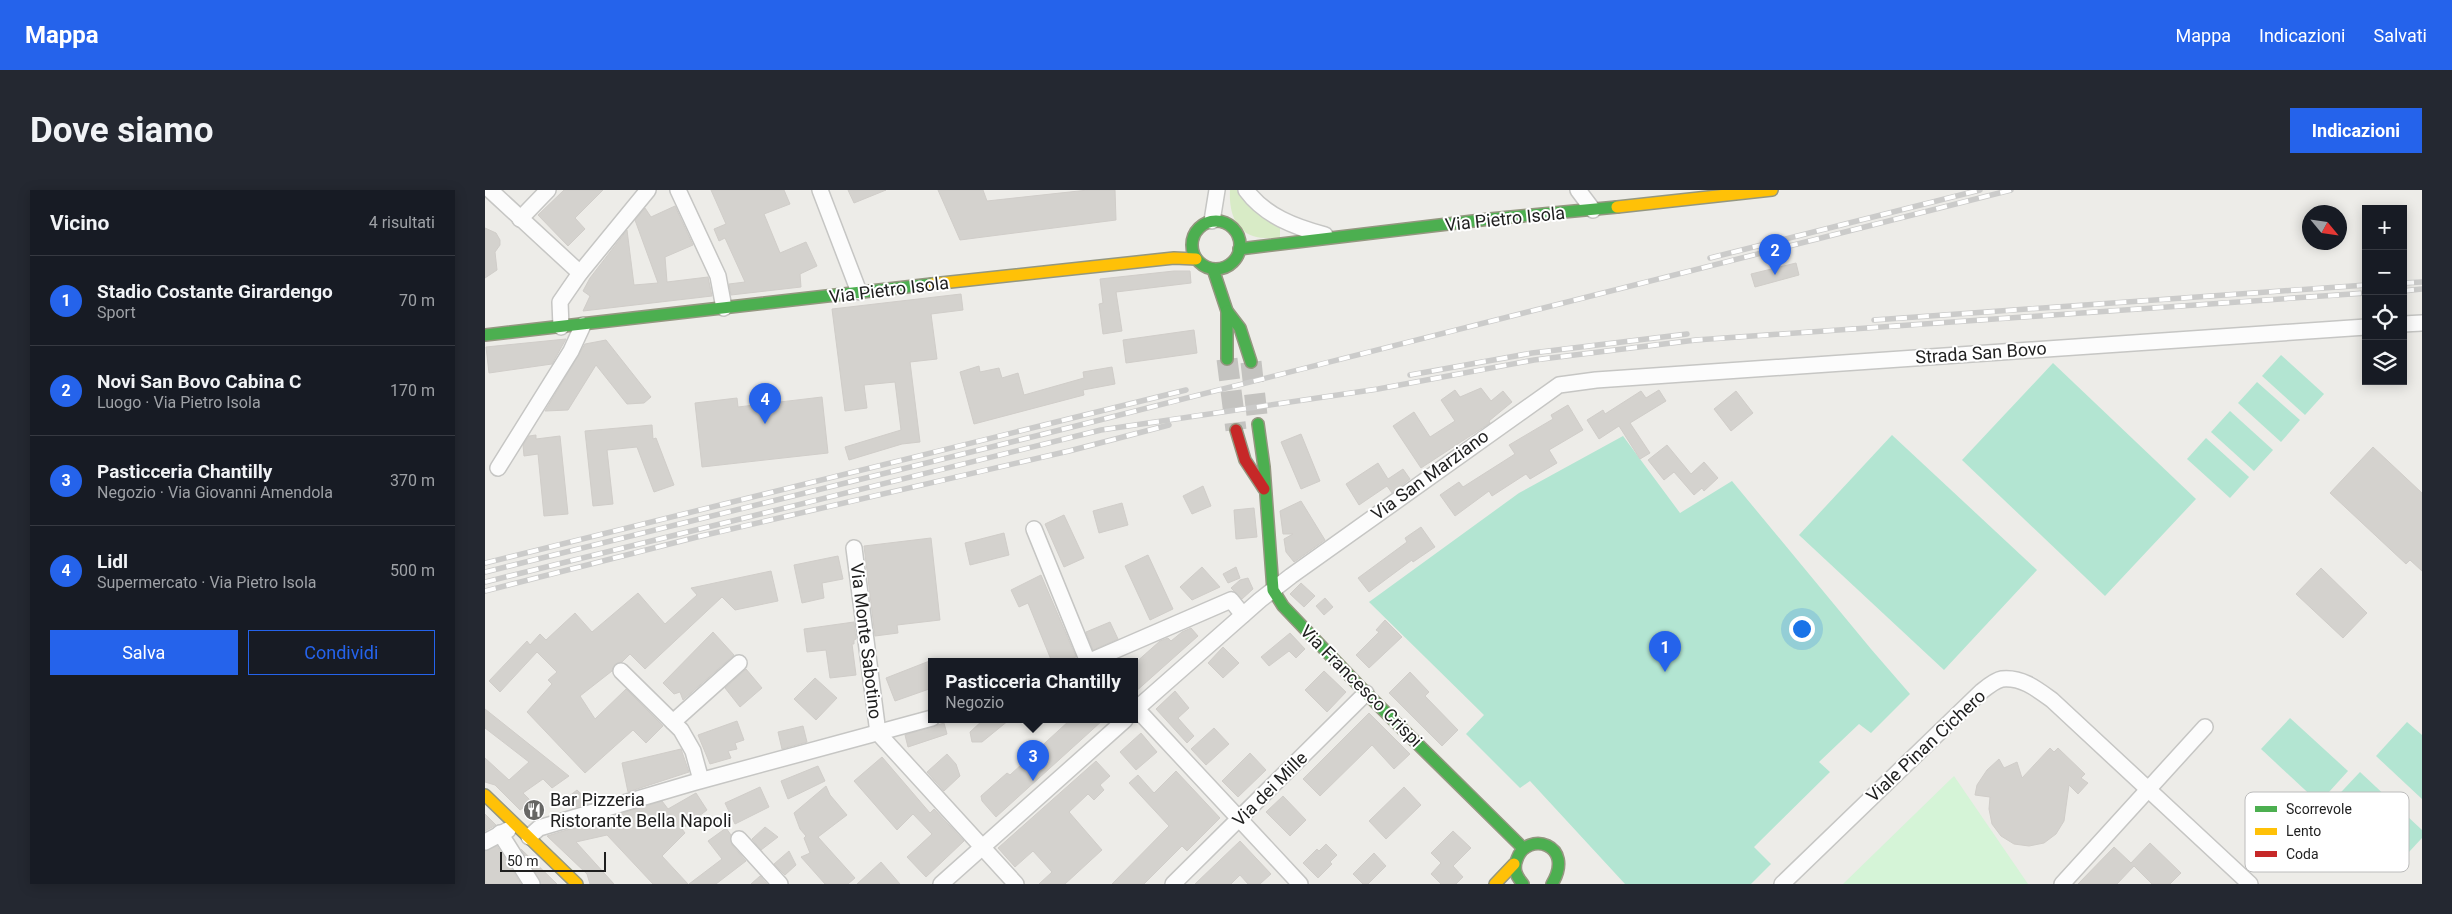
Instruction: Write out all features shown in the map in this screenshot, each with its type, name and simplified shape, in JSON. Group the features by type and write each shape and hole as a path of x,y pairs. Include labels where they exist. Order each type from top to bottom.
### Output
{"street":[{"path":"490,190 580,274"},
{"path":"520,219 548,190"},
{"path":"561,327 560,302 580,274 648,190"},
{"path":"678,190 718,276 724,308"},
{"path":"820,190 859,292"},
{"path":"1212,221 1217,190"},
{"path":"1246,190 1269,212 1293,226 1334,238"},
{"path":"1578,190 1593,210"},
{"name":"Via Pietro Isola","path":"1239,249 1490,219 1593,210 1772,190"},
{"path":"1212,221 1229,225 1239,240 1239,249 1230,264 1222,268 1213,269 1204,266 1196,259 1193,252 1193,236 1204,224 1212,221"},
{"name":"Via Pietro Isola","path":"485,336 583,325 625,318 829,297 859,292 1174,258 1196,259"},
{"path":"1213,269 1227,311 1227,359"},
{"path":"1227,311 1240,328 1251,362"},
{"path":"2407,324 2422,323"},
{"path":"497,468 571,351 583,325"},
{"name":"Strada San Bovo","path":"1596,380 2362,327"},
{"name":"Via San Marziano","path":"1138,706 1273,590 1545,394 1559,386 1596,380"},
{"name":"Via Francesco Crispi","path":"1258,424 1266,492 1273,590 1297,623 1523,848"},
{"name":"Via Francesco Crispi","path":"1236,430 1245,460 1266,492"},
{"path":"1034,529 1086,658"},
{"name":"Via Monte Sabotino","path":"854,548 878,733"},
{"path":"1097,658 1231,600 1243,615"},
{"path":"673,722 739,663"},
{"path":"621,671 681,730 693,751 701,780"},
{"name":"Viale Pinan Cichero","path":"1782,884 1982,691 2001,679 2020,681 2033,686 2052,700 2250,884"},
{"name":"Via dei Mille","path":"1173,884 1366,693"},
{"path":"1138,712 1300,884"},
{"name":"Via Monte Sabotino","path":"529,838 539,828 701,780 928,719"},
{"path":"941,884 1122,723"},
{"path":"2062,884 2205,727"},
{"path":"878,733 981,848 1016,884"},
{"path":"485,795 577,884"},
{"path":"485,842 517,826"},
{"path":"500,833 532,884"},
{"path":"739,839 780,884"},
{"path":"1495,884 1514,864 1523,848 1536,843 1543,844 1555,851 1561,864 1558,882"},
{"path":"1514,864 1517,877 1523,884"}],"green space":[{"path":"1230,190 1238,190 1258,213 1280,228 1280,238 1256,237 1246,233 1234,217 1230,204"},
{"path":"2281,355 2324,394 2305,415 2262,376"},
{"path":"2053,363 2196,499 2105,596 1962,460"},
{"path":"2257,382 2300,420 2281,442 2238,403"},
{"path":"2230,411 2273,450 2254,471 2211,432"},
{"path":"1892,435 2037,570 1944,670 1799,535"},
{"path":"1623,436 1680,513 1732,481 1910,694 1871,733 1859,724 1819,762 1830,772 1754,847 1771,864 1751,884 1625,884 1530,781 1520,788 1466,734 1484,715 1369,602 1519,493"},
{"path":"2206,438 2249,477 2230,498 2187,459"},
{"path":"2290,718 2348,771 2329,792 2307,792 2261,749"},
{"path":"2407,722 2422,735 2422,799 2376,756"},
{"path":"2360,772 2381,792 2341,792"},
{"path":"1954,776 2028,884 1843,884"},
{"path":"2409,818 2422,830 2422,838 2409,852"}],"building":[{"path":"564,190 603,190 575,218 585,229 568,246 538,215"},
{"path":"711,190 784,190 790,204 764,214 780,253 806,242 817,266 800,274 801,287 731,295 729,284 745,282 725,238 719,241 714,229 726,224"},
{"path":"848,190 886,190 854,203"},
{"path":"938,190 983,190 987,201 1088,190 1115,190 1116,220 960,240"},
{"path":"675,206 693,245 665,257 667,282 708,277 712,296 583,311 590,296 583,291 590,278 627,230 634,285 658,283 635,220 645,208 651,217"},
{"path":"485,228 496,233 500,240 500,245 495,252 497,270 485,278"},
{"path":"1796,263 1799,275 1755,287 1751,274"},
{"path":"1190,271 1191,283 1116,292 1122,331 1103,334 1099,304 1103,303 1100,279"},
{"path":"961,294 963,310 931,314 937,359 910,362 920,442 902,444 849,460 845,447 901,430 895,382 864,385 867,408 845,411 832,309"},
{"path":"1194,330 1197,353 1126,363 1123,340"},
{"path":"566,339 552,364 489,373 486,347"},
{"path":"606,340 651,397 644,403 627,404 596,365 568,410 545,411 585,344"},
{"path":"979,366 980,372 999,368 1002,378 1018,373 1024,395 1084,378 1083,372 1112,367 1115,384 1083,390 1084,395 974,424 960,372"},
{"path":"1481,388 1491,401 1503,391 1512,402 1489,421 1490,423 1421,468 1393,426 1414,412 1430,437 1455,421 1441,400 1455,390 1460,397"},
{"path":"1659,390 1666,401 1630,423 1650,453 1640,459 1619,426 1599,439 1587,420 1603,410 1605,414 1641,391 1646,398"},
{"path":"1736,391 1753,413 1731,431 1714,409"},
{"path":"822,397 828,453 702,467 695,403 737,398 738,407"},
{"path":"1568,405 1583,430 1549,450 1557,463 1530,479 1526,474 1492,496 1489,491 1455,516 1440,495 1459,482 1463,487 1515,454 1509,445 1553,419 1551,415"},
{"path":"652,425 653,439 656,438 674,485 654,492 637,447 607,450 613,504 593,506 585,431"},
{"path":"1301,434 1320,481 1301,489 1281,442"},
{"path":"536,435 536,439 560,436 568,514 544,516 538,454 524,456 523,445 529,436"},
{"path":"1667,445 1691,474 1704,462 1718,478 1704,491 1702,488 1694,495 1674,472 1664,480 1648,460"},
{"path":"2373,447 2422,493 2422,571 2410,560 2406,564 2330,493"},
{"path":"1378,463 1388,479 1403,469 1410,479 1392,493 1387,486 1359,505 1346,484"},
{"path":"1203,486 1211,506 1192,514 1183,496"},
{"path":"1301,501 1325,540 1294,562 1286,552 1284,539 1293,534 1283,534 1280,511"},
{"path":"1122,503 1128,525 1099,533 1093,511"},
{"path":"1254,508 1257,537 1236,539 1234,510"},
{"path":"1064,515 1084,558 1064,567 1045,524"},
{"path":"1421,527 1435,547 1413,562 1412,560 1369,592 1358,578 1407,542 1405,538"},
{"path":"1004,533 1009,555 970,565 965,543"},
{"path":"931,538 940,620 897,625 898,633 875,636 864,546"},
{"path":"1148,555 1173,609 1150,620 1125,566"},
{"path":"838,556 843,579 822,583 824,598 802,603 794,565"},
{"path":"1202,567 1220,587 1192,600 1180,587"},
{"path":"1236,567 1240,578 1228,583 1223,574"},
{"path":"2321,568 2367,613 2343,638 2296,594"},
{"path":"771,571 778,601 735,610 722,597 645,669 630,654 622,662 615,664 612,671 580,696 595,719 626,689 663,726 646,743 633,730 585,773 527,712 552,684 548,680 557,672 537,652 500,692 489,681 527,641 530,645 540,634 546,640 575,613 592,632 638,593 665,624 697,595 691,588"},
{"path":"1041,575 1076,657 1050,658 1028,603 1019,607 1011,590"},
{"path":"1248,578 1253,589 1242,599 1231,588 1240,580"},
{"path":"1301,583 1315,596 1304,607 1290,594"},
{"path":"1325,598 1333,607 1324,615 1316,606"},
{"path":"1385,620 1402,637 1369,668 1356,655 1379,632 1376,630"},
{"path":"854,622 856,639 854,644 852,644 856,675 830,678 826,650 807,652 804,629"},
{"path":"1110,622 1118,639 1093,650 1086,632"},
{"path":"1191,628 1198,636 1138,689 1138,660 1160,641 1168,638 1171,641 1182,632"},
{"path":"713,632 734,655 683,700 680,692 674,694 663,683"},
{"path":"1290,633 1305,649 1296,658 1289,651 1269,666 1261,657"},
{"path":"1223,647 1239,663 1223,678 1208,663"},
{"path":"928,662 928,689 895,701 886,678"},
{"path":"746,669 762,688 740,707 725,688"},
{"path":"1324,671 1346,692 1327,712 1305,690"},
{"path":"1410,672 1429,692 1425,696 1458,730 1442,746 1389,693"},
{"path":"815,678 837,698 816,720 794,699"},
{"path":"1175,691 1189,708 1178,718 1194,736 1187,743 1156,709"},
{"path":"485,709 569,776 552,788 543,779 523,793 532,802 520,810 495,785 485,782 485,758 509,780 529,762 485,728"},
{"path":"1369,713 1410,754 1394,769 1372,745 1320,796 1303,779"},
{"path":"737,721 744,740 735,743 737,749 728,751 731,758 710,764 698,735"},
{"path":"944,723 947,734 908,747 905,735"},
{"path":"980,723 1005,723 982,742 972,742 970,732"},
{"path":"1067,723 1100,723 996,817 982,801 981,796 1007,773 1010,775"},
{"path":"803,726 807,742 782,749 778,732"},
{"path":"1214,728 1229,744 1206,765 1191,749"},
{"path":"1141,733 1157,752 1136,770 1120,752"},
{"path":"2050,748 2054,752 2058,748 2085,774 2081,778 2088,783 2078,794 2069,785 2064,821 2056,834 2044,843 2029,846 2014,844 2001,836 1992,824 1989,809 1990,797 1975,795 1977,785 1987,770 1999,759 2004,768 2017,762 2022,778"},
{"path":"681,749 689,772 628,792 622,763"},
{"path":"1250,753 1266,770 1238,797 1222,781"},
{"path":"947,754 956,764 960,776 944,791 927,772"},
{"path":"882,757 930,813 934,809 964,841 926,877 907,857 932,834 913,814 897,830 854,781"},
{"path":"1096,761 1110,776 1100,785 1104,790 1094,800 1088,794 1069,812 1102,850 1065,884 1039,884 1052,872 1033,851 1015,867 998,848"},
{"path":"818,766 825,781 788,799 781,781"},
{"path":"1176,771 1220,818 1187,851 1182,846 1144,884 1112,884 1169,826 1129,783 1138,775 1154,793"},
{"path":"826,786 830,795 847,815 818,837 855,878 848,884 825,884 801,857 810,853 804,838 806,836 800,829 794,813"},
{"path":"760,787 769,807 735,824 725,803"},
{"path":"1404,787 1421,805 1386,839 1369,821"},
{"path":"577,790 591,803 572,808 564,800"},
{"path":"696,793 707,810 682,829 685,833 662,856 688,884 653,884 607,835 576,842 614,884 590,884 587,874 547,836 662,801 668,809"},
{"path":"1283,796 1306,820 1290,836 1266,812"},
{"path":"485,814 496,825 485,831"},
{"path":"765,827 778,837 761,850 752,839"},
{"path":"726,828 731,835 732,845 746,861 716,884 689,884 722,859 708,841"},
{"path":"1453,831 1471,848 1453,866 1463,877 1456,884 1441,884 1431,874 1441,863 1431,853"},
{"path":"1240,841 1271,874 1260,884 1248,884 1240,875 1231,884 1195,884"},
{"path":"2150,843 2181,873 2170,884 2152,884 2134,866 2117,884 2078,884 2114,847 2131,863"},
{"path":"1326,844 1337,855 1330,862 1332,864 1318,878 1303,863 1317,849 1319,851"},
{"path":"497,846 521,884 485,884 485,851"},
{"path":"521,849 557,884 541,884"},
{"path":"789,851 796,865 785,875 774,864"},
{"path":"1374,853 1386,866 1368,884 1363,884 1353,874"},
{"path":"881,862 900,884 857,884"},
{"path":"760,876 767,884 751,884"}],"tunnel":[{"path":"1227,359 1236,430"},
{"path":"1251,362 1258,424"}],"railway":[{"path":"1710,258 1980,190"},
{"path":"485,572 1076,426 2011,190"},
{"path":"2407,283 2422,282"},
{"path":"1874,320 2362,285"},
{"path":"2407,291 2422,289"},
{"path":"485,582 1101,430 1378,389 1534,360 1696,340 2362,293"},
{"path":"1410,375 1532,353 1687,334"},
{"path":"485,563 1186,390"},
{"path":"485,591 701,536 1069,451 1169,425"}],"traffic: fast":[{"path":"1239,249 1490,219 1617,207"},
{"path":"1216,221 1225,223 1233,228 1238,236 1240,245 1238,254 1233,262 1225,267 1216,269 1207,267 1199,262 1194,254 1192,245 1194,236 1199,228 1207,223 1216,221"},
{"path":"1213,269 1227,311 1240,328 1251,362"},
{"path":"485,335 932,284"},
{"path":"1227,311 1227,359"},
{"path":"1258,424 1264,467 1273,590 1283,606 1366,693 1523,848"},
{"path":"1523,884 1516,872 1517,859 1522,850 1530,845 1539,844 1547,846 1554,851 1558,859 1558,870 1552,884"}],"traffic: slow":[{"path":"1617,207 1772,190"},
{"path":"932,284 1174,258 1196,259"},
{"path":"485,795 577,884"},
{"path":"1495,884 1514,864"}],"traffic: jam":[{"path":"1236,430 1245,460 1264,489"}],"place":[{"name":"Novi San Bovo Cabina C","path":"1775,275"},
{"name":"Lidl","path":"765,424"},
{"name":"Stadio Costante Girardengo","path":"1665,672"},
{"name":"Pasticceria Chantilly","path":"1033,781"},
{"name":"Bar Pizzeria Ristorante Bella Napoli","path":"534,810"}]}
